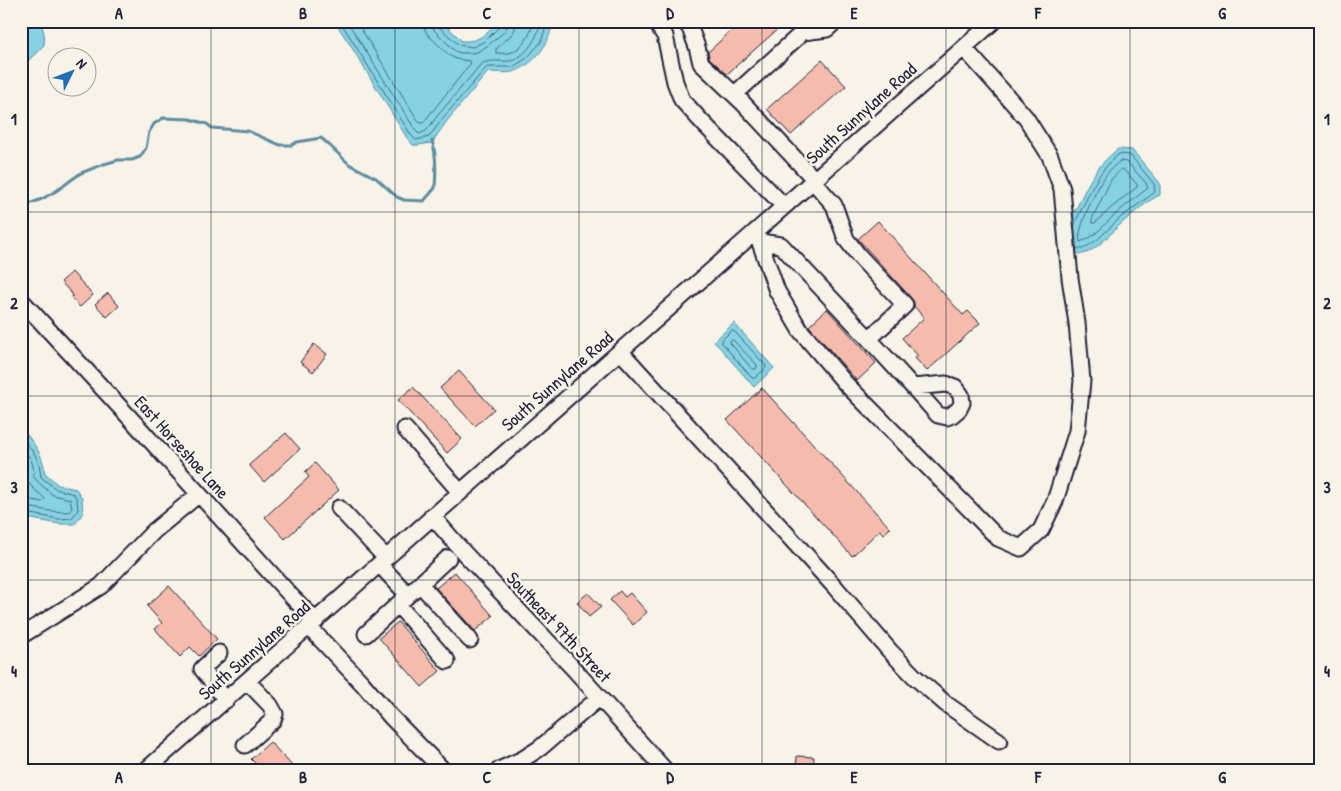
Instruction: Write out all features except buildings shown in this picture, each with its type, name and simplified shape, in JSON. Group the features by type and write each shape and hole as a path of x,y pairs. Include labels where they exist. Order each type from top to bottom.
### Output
{"street":[{"path":"655,21 665,36 675,82 682,100 784,206"},
{"path":"684,21 690,28 701,63 734,94 814,180 834,205 846,239 859,256 905,304 869,339"},
{"path":"734,94 803,32 827,29 836,21"},
{"name":"South Sunnylane Road","path":"146,770 620,351 758,237 784,206 994,21"},
{"path":"758,237 777,291 800,330 846,384 998,538 1021,548 1041,530 1054,501 1077,431 1082,381 1062,189 1050,156 1026,118 964,48"},
{"path":"758,237 780,245 913,387"},
{"name":"East Horseshoe Lane","path":"21,300 292,598 391,717 443,770"},
{"path":"620,351 915,677 946,704 999,741"},
{"path":"405,429 460,492"},
{"path":"21,636 101,586 154,531 199,494"},
{"path":"339,508 383,561 403,600 447,662"},
{"name":"Southeast 97th Street","path":"432,516 662,766"},
{"path":"366,634 448,558"},
{"path":"420,584 470,640"},
{"path":"219,653 202,669 226,700"},
{"path":"245,745 273,720 275,714 270,705 247,681"},
{"path":"499,770 523,759 540,748 599,698"}],"water":[{"path":"21,21 37,21 40,24 44,32 44,45 21,68"},
{"path":"334,21 442,21 462,41 468,41 478,39 498,21 552,21 546,44 530,63 513,72 488,72 447,121 433,143 413,145"},
{"path":"1118,149 1132,150 1160,183 1160,195 1136,211 1093,249 1083,254 1078,254 1073,251 1072,222 1074,211 1093,175 1110,155"},
{"path":"734,323 774,368 754,387 714,341"},
{"path":"21,427 40,454 45,473 58,485 76,489 82,498 83,513 75,524 59,524 21,517"}],"waterway":[{"path":"21,207 42,199 81,173 118,160 132,160 140,157 146,148 149,132 154,124 163,118 190,119 207,124 212,128 248,131 280,145 292,145 297,142 321,138 349,164 376,178 397,197 404,200 424,201 435,188 436,170 432,141"}]}
